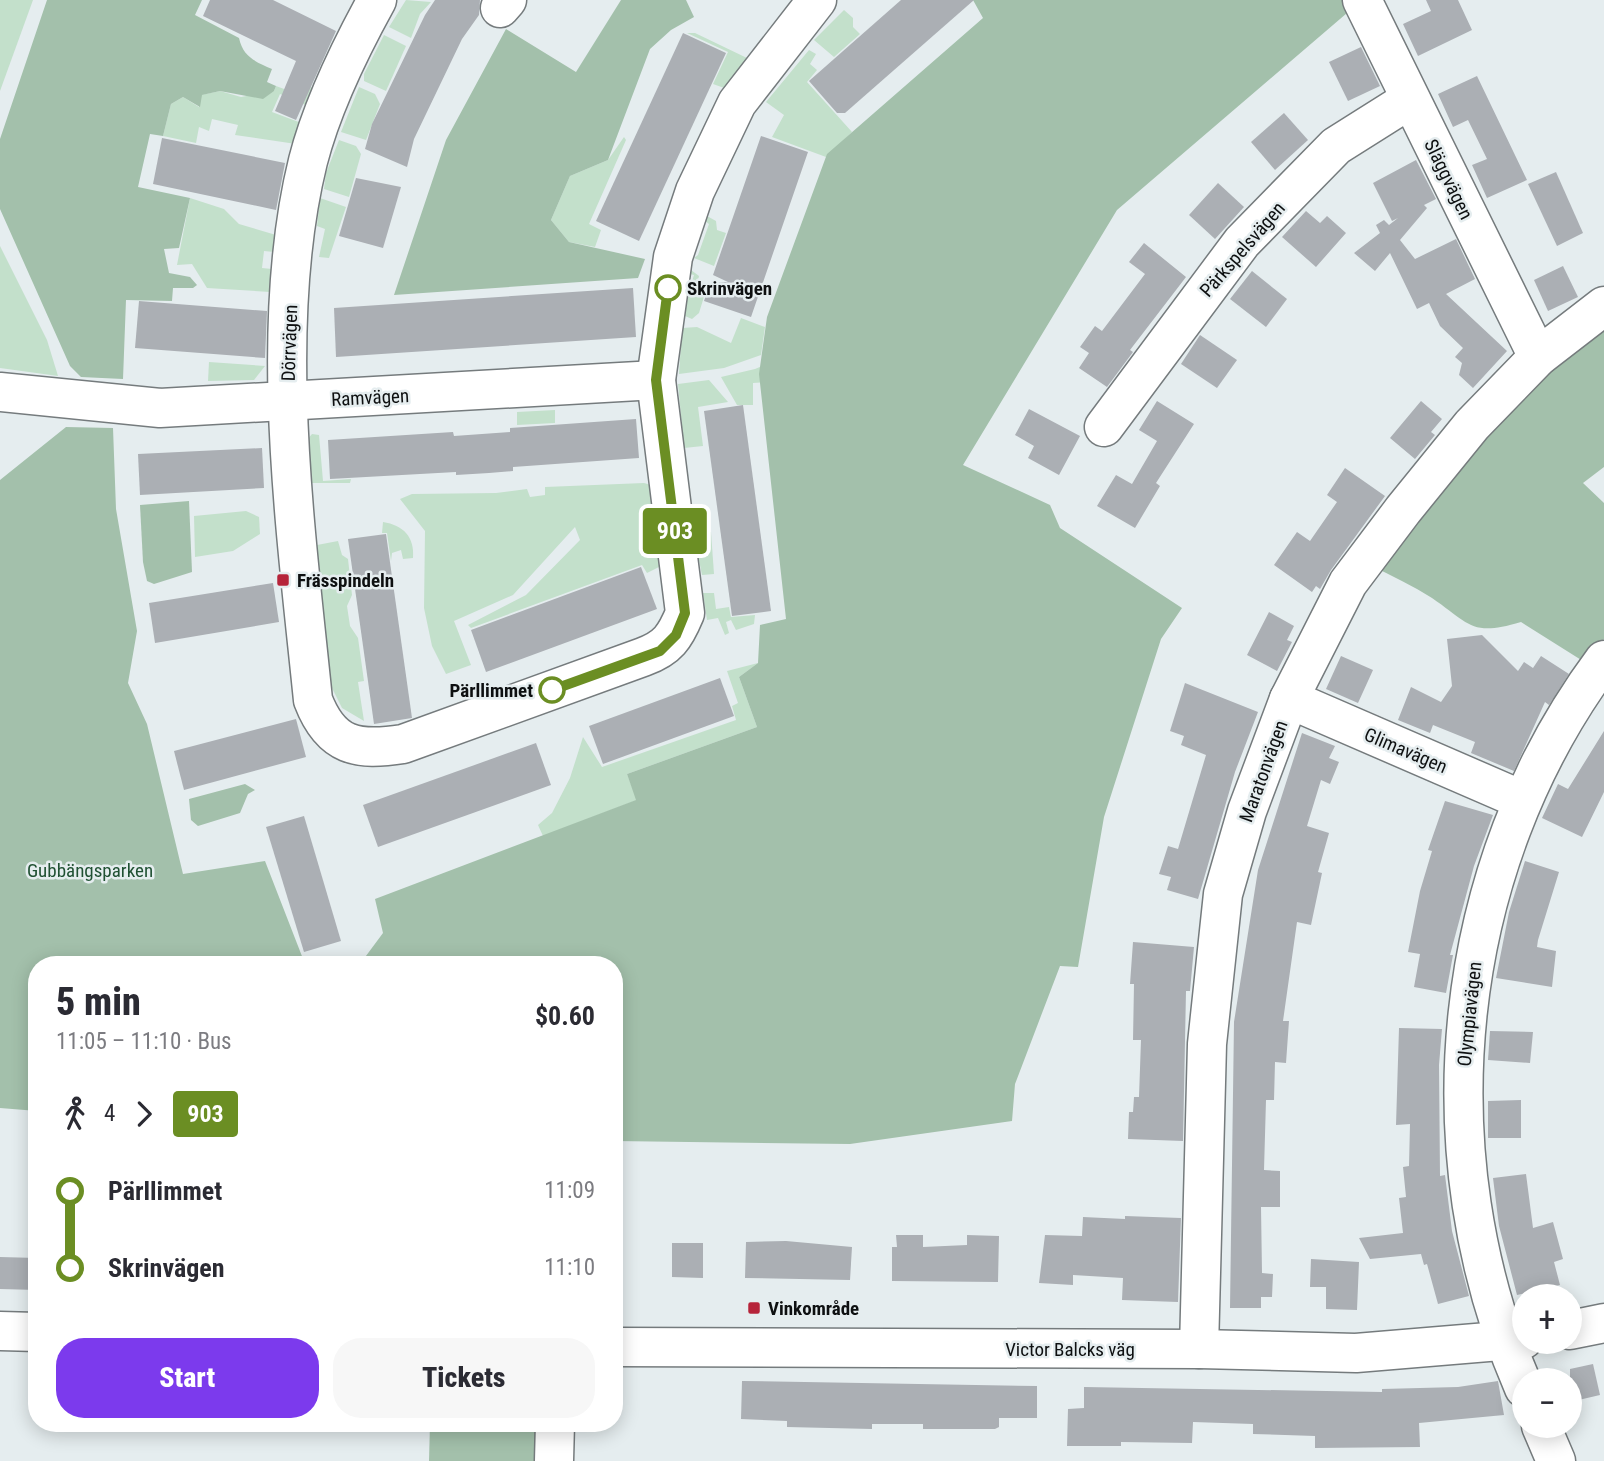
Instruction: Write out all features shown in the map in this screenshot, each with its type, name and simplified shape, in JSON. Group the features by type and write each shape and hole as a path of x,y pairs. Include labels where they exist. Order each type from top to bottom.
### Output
{"street":[{"name":"Dörrvägen","path":"377,0 334,91 309,159 292,245 288,402 313,700 329,730 341,740 358,747 403,744 660,651 670,644 685,613 656,380"},
{"path":"656,380 673,257 695,191 737,103 817,0"},
{"name":"Släggvägen","path":"1362,0 1538,357"},
{"name":"Pärkspelsvägen","path":"1104,427 1242,242 1336,146 1409,100"},
{"name":"Maratonvägen","path":"1199,1349 1207,1044 1223,894 1247,811 1289,699 1348,583 1472,425 1538,357 1604,306"},
{"name":"Ramvägen","path":"0,392 160,408 656,380"},
{"name":"Olympiavägen","path":"1512,1335 1477,1231 1462,1097 1466,1024 1476,947 1488,898 1522,800 1559,730 1604,660"},
{"name":"Glimavägen","path":"1289,699 1522,800"},
{"path":"1582,1328 1604,1323"},
{"path":"0,1331 28,1332"},
{"name":"Victor Balcks väg","path":"623,1347 1199,1349 1356,1353 1512,1341"},
{"path":"554,1461 555,1432"},
{"path":"1546,1438 1556,1461"}],"green space":[{"path":"0,0 33,0 0,91"},
{"path":"47,0 202,0 195,15 239,38 247,54 272,69 267,82 276,86 274,91 263,99 220,91 202,95 200,107 183,97 171,104 163,136 150,134 138,187 190,198 179,248 164,249 169,273 190,277 197,285 193,288 173,288 172,301 126,300 123,379 81,377 70,366 0,209 0,139"},
{"path":"406,0 431,2 420,14 411,38 389,27"},
{"path":"621,0 686,0 694,17 671,30 650,49 608,160 570,176 551,220 569,242 645,259 638,278 394,295 446,140 506,29 576,72"},
{"path":"973,0 1351,0 1354,7 1117,210 963,465 1050,505 1060,528 1182,608 1161,639 1104,817 1078,967 1060,966 1015,1084 1012,1121 850,1144 623,1141 623,956 366,956 383,933 375,899 636,800 627,774 757,727 739,677 758,663 760,625 786,619 759,374 767,317 827,154 983,18"},
{"path":"844,10 853,18 853,27 860,34 834,57 814,40"},
{"path":"687,33 695,33 747,58 727,89 713,84 728,52"},
{"path":"384,35 406,46 386,91 364,81 364,74"},
{"path":"809,50 816,54 810,64 817,70 807,82 852,132 826,157 772,137 784,115 766,102"},
{"path":"299,82 317,90 310,107 280,94 272,112 304,124 296,144 235,135 238,125 212,119 209,131 199,127 196,143 163,136 171,104 183,97 199,107 201,95 220,91 241,97 274,91 276,86 295,93"},
{"path":"359,87 375,94 380,104 366,140 341,132"},
{"path":"624,137 626,140 589,224 601,230 595,247 569,242 551,220 570,176 608,160"},
{"path":"339,140 356,146 361,154 349,197 324,189 326,173"},
{"path":"190,198 224,209 239,224 276,235 274,252 264,251 262,268 272,269 270,292 207,288 192,264 177,265"},
{"path":"320,198 346,207 329,258 319,257 325,229 317,226"},
{"path":"707,216 716,221 717,230 726,233 714,266 694,258 698,255 709,224 705,221"},
{"path":"0,246 47,340 58,376 0,368"},
{"path":"691,270 699,276 697,284 707,287 699,313 692,319 685,316 687,288 690,288 694,275 690,274"},
{"path":"741,318 765,327 761,355 724,368 679,374 682,328 697,327 731,343"},
{"path":"1604,322 1604,467 1583,483 1604,503 1604,639 1586,663 1521,622 1491,628 1472,625 1432,598 1372,566 1483,439 1542,379"},
{"path":"776,360 780,381 753,383 753,405 737,405 721,377 755,369"},
{"path":"209,362 265,366 254,380 208,381"},
{"path":"709,380 728,402 698,407 703,446 684,448 678,384"},
{"path":"555,410 555,423 517,425 517,412"},
{"name":"Gubbängsparken","path":"66,427 113,428 116,509 137,631 128,683 147,724 183,874 265,861 302,956 28,956 28,1110 0,1108 0,480"},
{"path":"312,434 319,435 323,481 351,479 350,483 310,483 307,440"},
{"path":"644,483 651,485 661,566 647,573 642,565 471,628 468,625 526,595 580,540 575,527 513,595 454,621 471,665 446,674 432,646 424,608 425,531 400,499 412,494 496,493 527,489 530,497 545,495 545,487"},
{"path":"189,501 192,572 154,584 147,581 143,562 140,505"},
{"path":"246,511 259,517 260,534 233,551 195,557 194,516"},
{"path":"383,522 406,533 412,544 413,558 403,559 401,550 392,553 391,561 387,533 382,533"},
{"path":"711,532 714,574 702,575 697,550 704,533"},
{"path":"338,541 342,555 348,559 352,595 347,606 350,626 358,638 364,681 358,682 364,721 342,708 330,684 317,545"},
{"path":"703,593 714,593 716,609 729,607 731,617 755,615 754,624 736,630 731,620 726,622 729,633 725,635 718,618 707,620"},
{"path":"758,663 739,677 757,727 627,774 637,800 543,836 538,825 552,813 570,778 583,737 602,767 736,720 732,706 738,703 727,671"},
{"path":"245,784 255,790 248,794 240,813 198,826 191,820 189,799"},
{"path":"430,1432 540,1432 540,1461 429,1461"}],"building":[{"path":"210,0 273,0 336,31 296,120 275,111 296,61 203,16"},
{"path":"435,0 480,0 479,15 462,39 414,139 407,167 365,149 372,124 425,15"},
{"path":"901,0 974,0 845,113 837,113 809,81"},
{"path":"1426,0 1458,0 1472,30 1418,56 1403,24 1431,11"},
{"path":"683,33 726,53 639,241 596,221"},
{"path":"1361,47 1380,86 1348,101 1329,62"},
{"path":"1477,76 1527,180 1487,198 1472,165 1487,159 1468,120 1453,127 1438,94"},
{"path":"1284,113 1308,140 1275,170 1251,142"},
{"path":"761,136 808,152 751,317 704,301 710,283 728,282 713,275"},
{"path":"162,138 285,163 276,210 153,184"},
{"path":"1416,160 1436,199 1424,205 1427,208 1400,240 1415,259 1456,239 1475,279 1446,294 1507,351 1473,388 1459,375 1462,363 1455,357 1463,348 1440,326 1429,303 1417,309 1390,253 1375,271 1354,253 1380,233 1376,225 1384,220 1389,225 1398,218 1392,221 1373,183"},
{"path":"1556,172 1583,233 1557,246 1528,184"},
{"path":"356,178 401,187 383,248 339,236"},
{"path":"1218,183 1244,207 1215,239 1189,215"},
{"path":"1306,211 1320,223 1327,216 1346,233 1316,267 1282,237"},
{"path":"1144,243 1186,277 1130,350 1133,352 1107,387 1079,368 1089,353 1080,347 1095,326 1102,331 1145,274 1129,262"},
{"path":"1563,266 1578,297 1548,311 1534,280"},
{"path":"1252,271 1287,299 1266,327 1230,299"},
{"path":"633,288 636,337 336,357 334,308"},
{"path":"139,301 267,311 265,358 135,348"},
{"path":"1200,335 1237,360 1217,388 1181,364"},
{"path":"1157,401 1194,424 1156,483 1160,486 1135,528 1097,506 1116,475 1132,484 1157,441 1139,430"},
{"path":"1421,401 1442,419 1431,432 1435,435 1415,459 1390,438"},
{"path":"743,405 771,611 732,616 704,411"},
{"path":"1029,409 1080,436 1059,475 1028,458 1034,446 1015,435"},
{"path":"636,419 639,458 513,467 513,471 489,473 456,475 456,472 330,479 328,440 453,432 454,436 510,432 510,428"},
{"path":"262,448 264,488 140,495 138,454"},
{"path":"1345,468 1385,496 1320,589 1316,586 1312,592 1274,565 1297,532 1310,541 1337,502 1327,495"},
{"path":"386,534 412,718 374,724 348,539"},
{"path":"641,567 657,609 486,672 471,630"},
{"path":"273,583 279,622 155,643 149,603"},
{"path":"1269,612 1294,626 1287,640 1292,642 1277,671 1247,655"},
{"path":"1482,635 1518,671 1524,662 1533,668 1541,656 1569,674 1549,705 1545,702 1514,771 1471,753 1475,742 1433,725 1430,733 1398,720 1411,687 1441,702 1452,686 1447,639"},
{"path":"1341,656 1373,670 1358,703 1326,689"},
{"path":"720,678 734,716 603,764 589,726"},
{"path":"1185,683 1258,712 1235,772 1198,899 1167,890 1171,877 1159,874 1168,846 1178,849 1206,755 1181,745 1184,736 1170,731"},
{"path":"296,719 306,757 184,790 174,751"},
{"path":"1604,731 1604,792 1582,837 1542,818 1558,784 1568,789"},
{"path":"1302,733 1335,746 1329,758 1339,762 1330,784 1321,780 1307,826 1329,833 1318,872 1322,873 1311,925 1297,922 1283,1021 1289,1021 1286,1063 1275,1062 1274,1100 1266,1100 1264,1170 1280,1171 1280,1207 1261,1207 1262,1273 1273,1274 1272,1297 1261,1297 1261,1308 1230,1308 1234,1022 1258,870"},
{"path":"536,743 551,785 378,847 363,805"},
{"path":"1445,801 1493,815 1474,866 1450,955 1453,955 1446,993 1414,987 1420,954 1408,952 1420,891 1432,851 1428,850"},
{"path":"304,816 341,941 304,952 266,827"},
{"path":"1525,861 1559,872 1537,947 1556,951 1552,987 1496,978 1509,912"},
{"path":"1133,942 1194,947 1190,991 1186,991 1183,1141 1128,1139 1129,1112 1133,1112 1134,1097 1139,1097 1141,1040 1133,1040 1134,984 1130,984"},
{"path":"1399,1028 1442,1029 1439,1065 1440,1176 1445,1175 1452,1231 1469,1296 1438,1304 1427,1264 1424,1265 1421,1254 1370,1259 1359,1238 1403,1233 1399,1198 1406,1197 1403,1167 1409,1166 1410,1124 1396,1125"},
{"path":"1490,1031 1533,1032 1530,1063 1488,1060"},
{"path":"1521,1100 1521,1138 1488,1138 1488,1101"},
{"path":"1526,1174 1533,1228 1553,1222 1563,1259 1554,1262 1560,1284 1514,1284 1499,1226 1493,1178"},
{"path":"1125,1216 1181,1218 1178,1302 1122,1300 1123,1278 1073,1275 1073,1285 1039,1283 1045,1235 1082,1236 1083,1217 1125,1219"},
{"path":"896,1235 923,1235 923,1247 967,1245 967,1235 999,1236 998,1282 892,1281 892,1247 897,1247"},
{"path":"786,1241 852,1247 850,1280 745,1278 746,1242"},
{"path":"672,1243 703,1243 703,1278 672,1277"},
{"path":"0,1257 28,1258 28,1290 0,1289"},
{"path":"1311,1259 1359,1262 1357,1310 1326,1309 1326,1287 1310,1287"},
{"path":"1593,1364 1600,1395 1582,1399 1582,1368 1575,1368"},
{"path":"742,1381 1037,1386 1037,1418 999,1418 999,1427 995,1429 923,1429 923,1424 872,1424 872,1429 787,1427 787,1421 741,1419"},
{"path":"1498,1381 1504,1415 1419,1423 1420,1447 1315,1448 1315,1436 1253,1434 1253,1424 1193,1422 1192,1443 1121,1442 1121,1446 1067,1446 1068,1409 1084,1408 1084,1387 1382,1392 1382,1389 1458,1387"}],"bus line":[{"name":"903","path":"552,690 660,651 670,644 676,635 685,613 656,380 668,288"}],"place":[{"name":"Skrinvägen","path":"668,288"},
{"name":"Frässpindeln","path":"283,580"},
{"name":"Pärllimmet","path":"552,690"},
{"name":"Vinkområde","path":"754,1308"}]}
